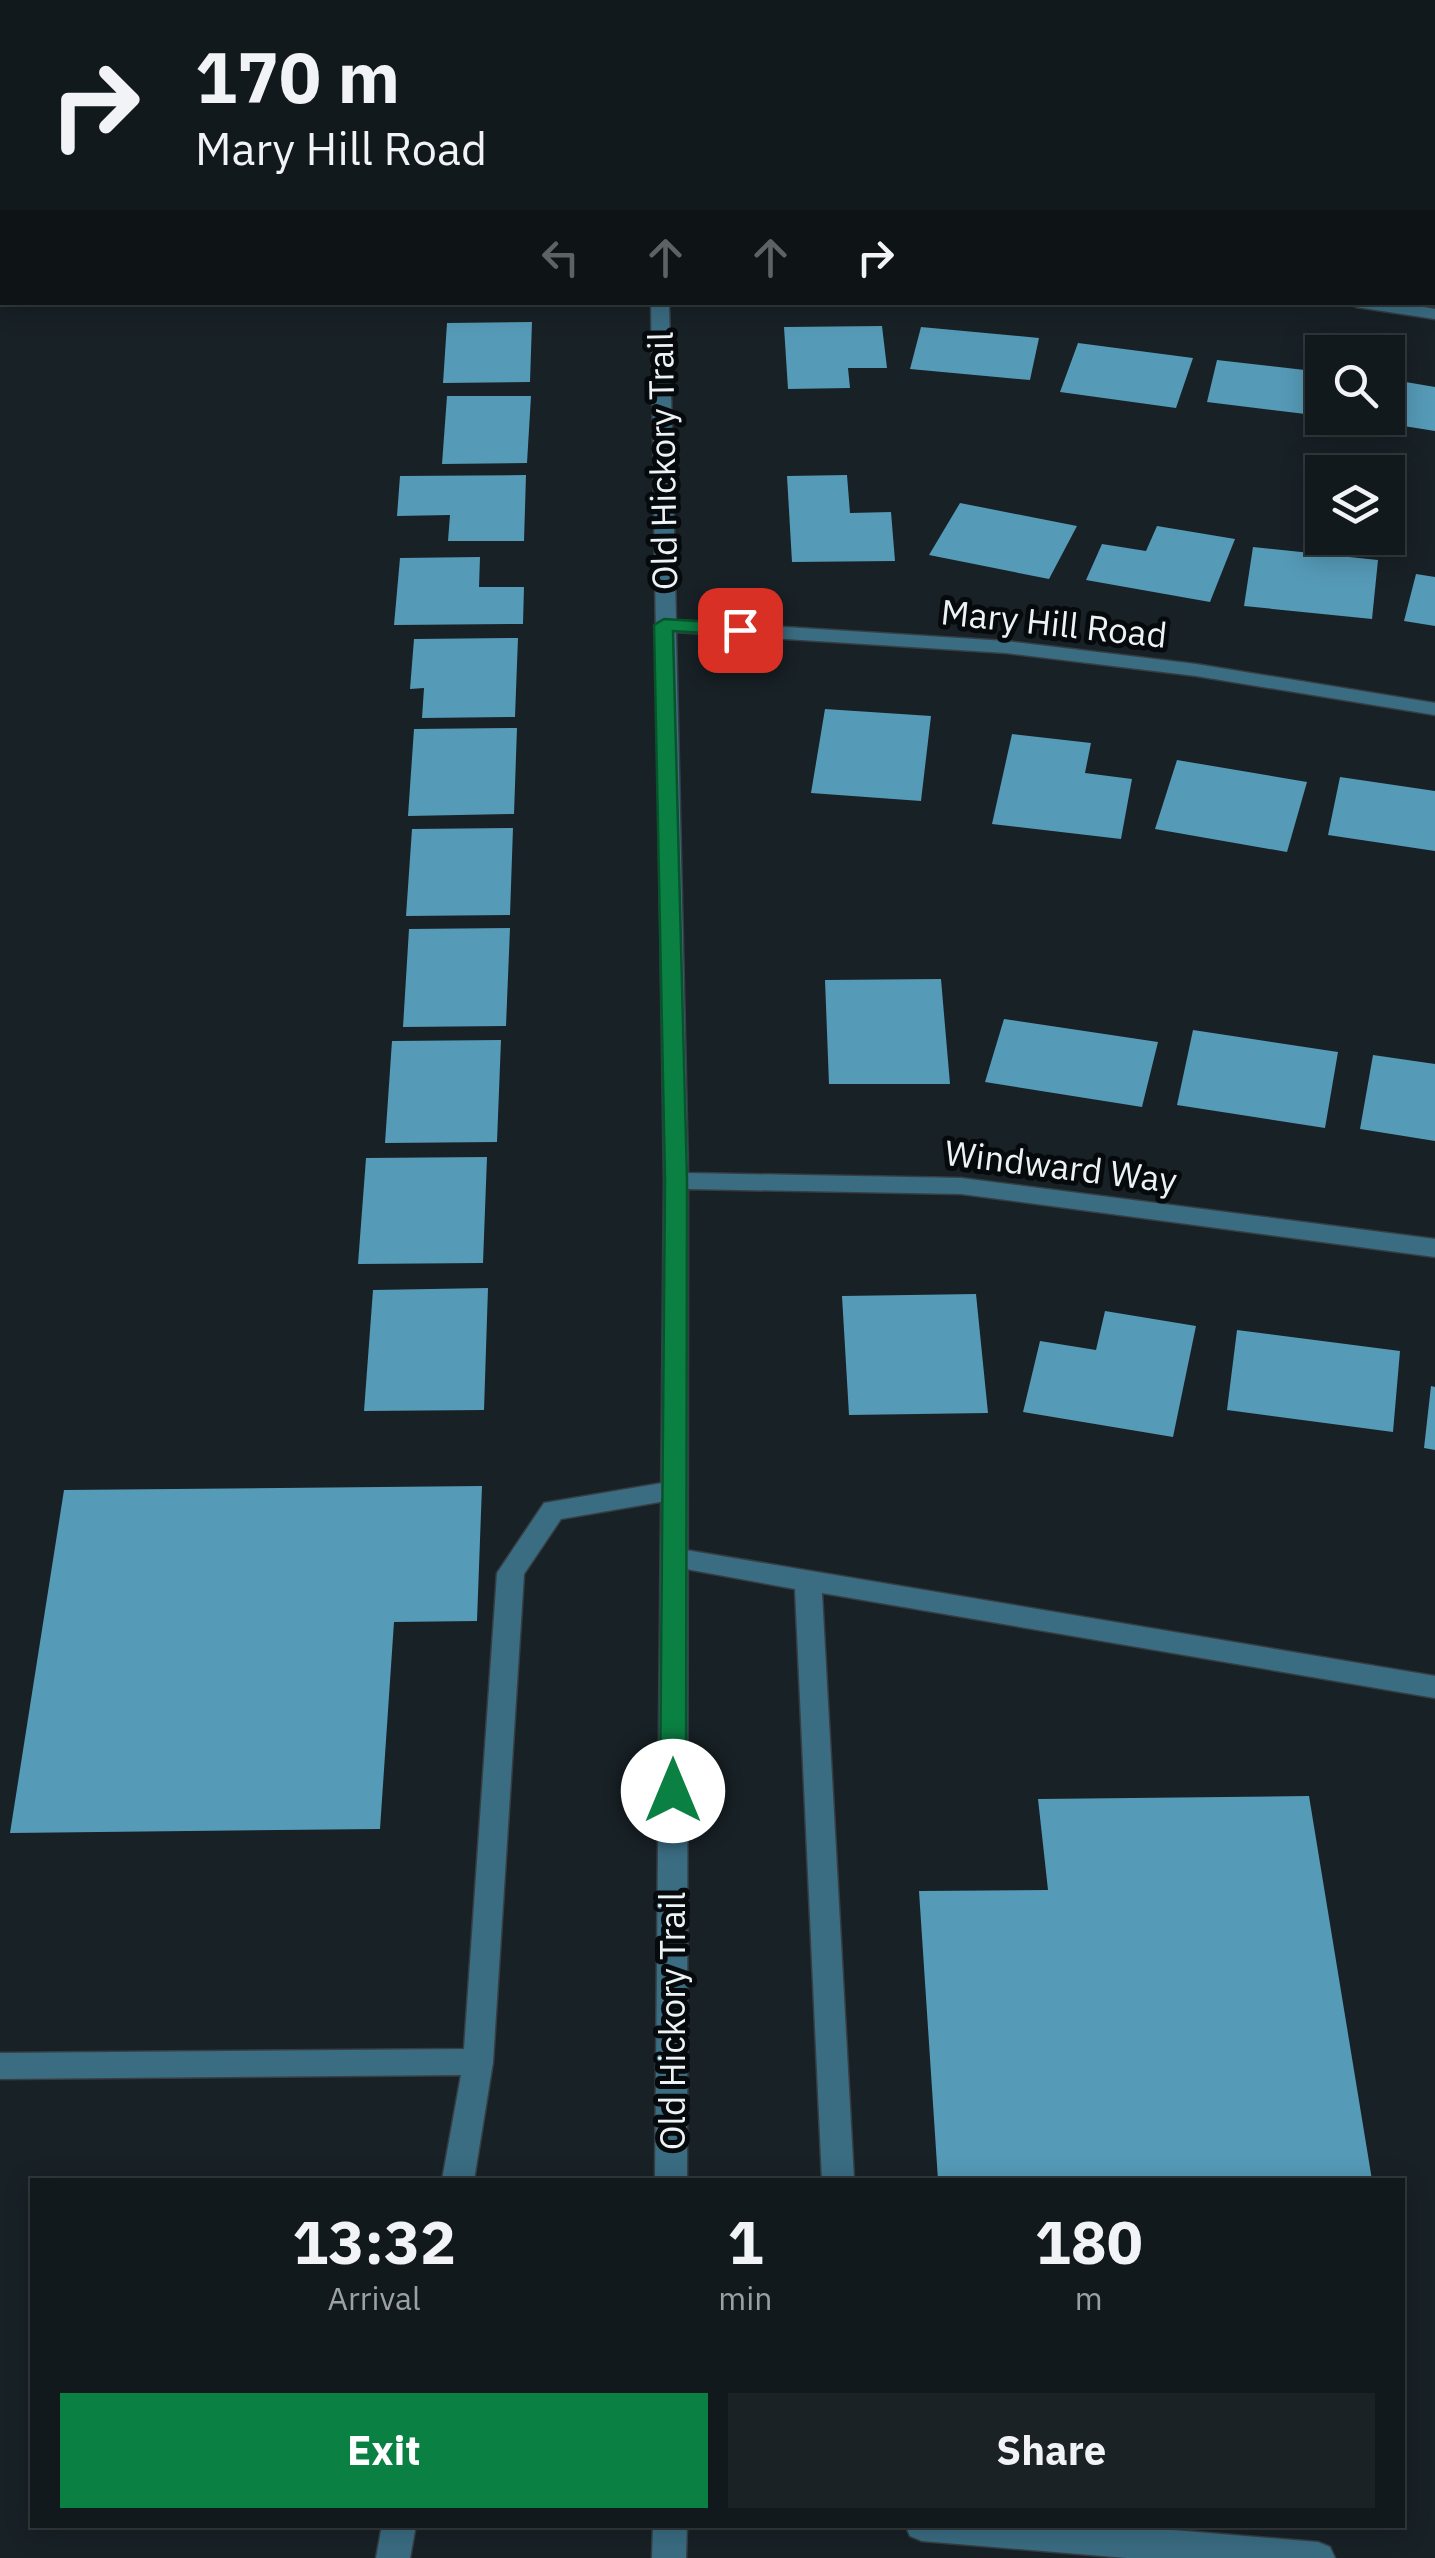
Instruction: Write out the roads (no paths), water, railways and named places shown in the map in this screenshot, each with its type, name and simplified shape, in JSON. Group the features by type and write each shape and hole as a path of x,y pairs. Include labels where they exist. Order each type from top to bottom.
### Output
{"street":[{"name":"Old Hickory Trail","path":"660,305 676,1180 672,2178"},
{"path":"1376,305 1435,314"},
{"name":"Mary Hill Road","path":"664,625 1006,646 1196,670 1435,709"},
{"name":"Windward Way","path":"676,1180 962,1186 1435,1248"},
{"path":"458,2178 478,2062 511,1573 553,1510 674,1492"},
{"path":"674,1558 1435,1687"},
{"path":"808,1582 838,2178"},
{"path":"0,2066 478,2062"},
{"path":"393,2558 398,2528"},
{"path":"669,2558 670,2528"},
{"path":"958,2528 1318,2558"}]}
